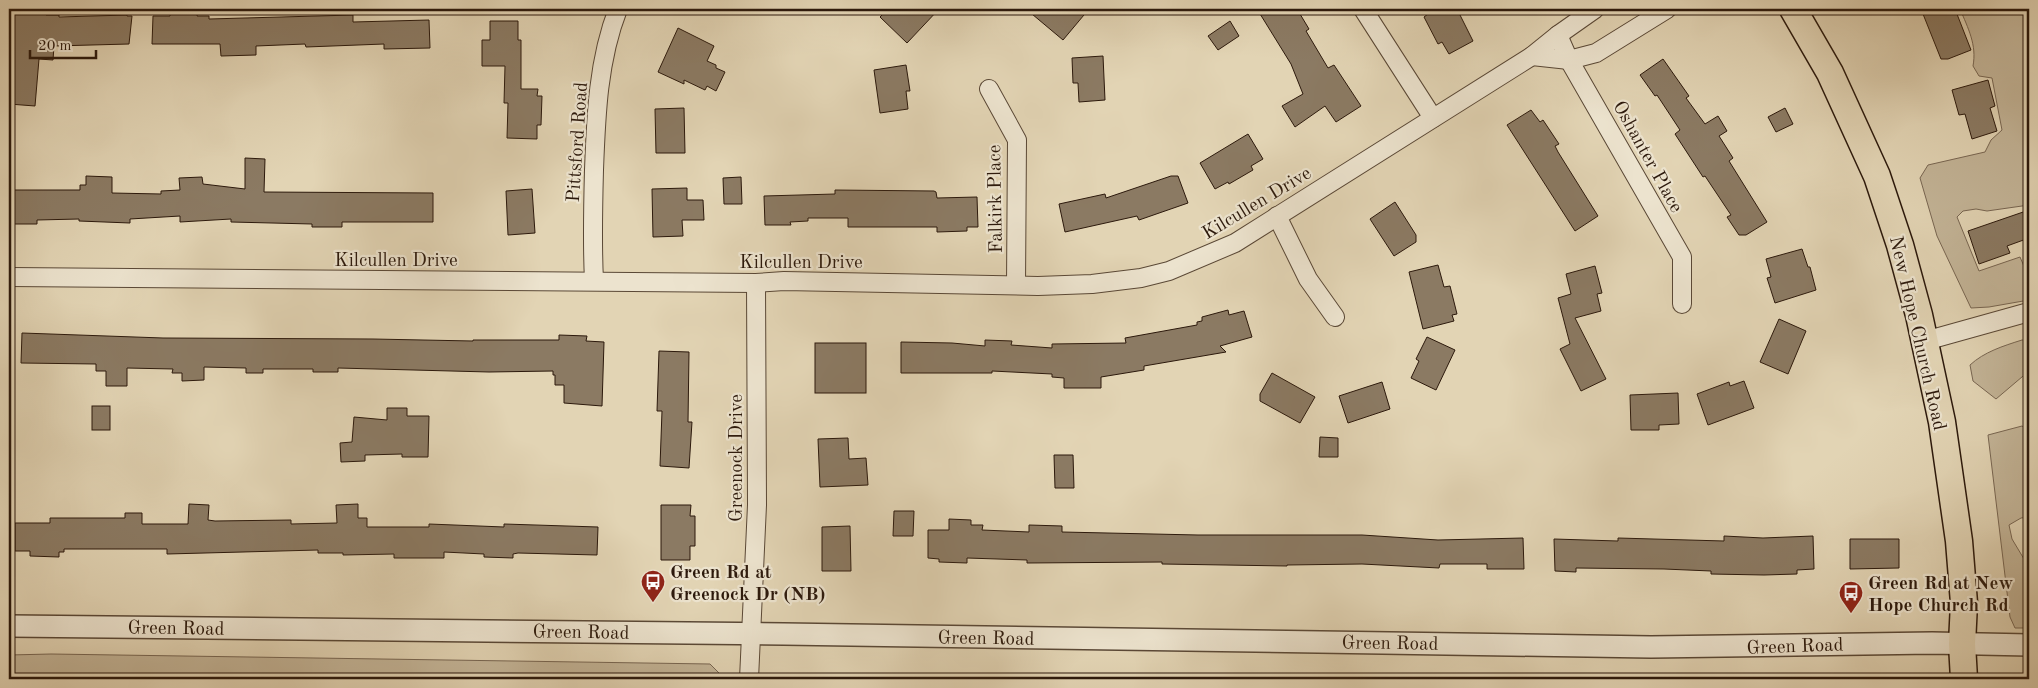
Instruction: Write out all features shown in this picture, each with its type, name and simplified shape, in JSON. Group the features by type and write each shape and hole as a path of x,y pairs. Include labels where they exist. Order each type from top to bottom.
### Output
{"main road":[{"name":"New Hope Church Road","path":"1793,9 1830,73 1877,176 1900,245 1925,341 1942,422 1959,541 1964,603 1962,644 1964,679"}],"street":[{"path":"1364,9 1433,118"},
{"name":"Kilcullen Drive","path":"9,277 594,280 756,283 784,281 1016,285 1092,284 1141,278 1169,271 1235,243 1532,56 1595,9"},
{"path":"1532,56 1569,60 1596,53 1667,9"},
{"name":"Pittsford Road","path":"594,280 592,250 595,130 605,51 615,10"},
{"name":"Oshanter Place","path":"1558,35 1569,60 1682,257 1682,304"},
{"name":"Falkirk Place","path":"989,89 1017,140 1016,285"},
{"path":"1277,216 1308,279 1335,317"},
{"name":"Greenock Drive","path":"749,679 757,505 756,283"},
{"path":"1925,341 2029,312"},
{"name":"Green Road","path":"9,626 1374,641 1651,647 2029,645"}],"shaded area":[{"path":"1960,9 2029,9 2029,205 1987,211 1976,209 1963,211 1957,217 1979,271 2020,257 2029,278 2029,300 1989,307 1971,308 1937,236 1920,178 1928,165 1985,152 1991,140 2002,130 1992,78 1979,76 1973,66 1973,44"},
{"path":"2022,340 2029,340 2029,371 1996,399 1973,381 1970,365 1988,353"},
{"path":"2022,426 2029,430 2029,517 2021,518 2009,525 2012,539 2024,559 2029,572 2029,628 2015,628 2010,617 1988,435"},
{"path":"51,654 710,664 725,679 9,679 9,655"}],"building":[{"path":"888,9 939,9 907,43 880,17"},
{"path":"1026,9 1089,9 1063,40"},
{"path":"1257,9 1297,9 1309,29 1306,31 1328,68 1334,65 1361,106 1336,122 1325,106 1295,127 1282,106 1303,94 1291,64"},
{"path":"1426,9 1457,9 1473,41 1449,54 1442,42 1438,44 1424,17 1428,14"},
{"path":"1921,9 1955,9 1971,50 1948,59 1941,59"},
{"path":"18,10 46,10 46,15 59,15 59,17 132,16 129,44 54,46 53,60 39,59 35,106 9,104 13,49 9,49 9,14 18,14"},
{"path":"170,11 198,11 197,16 209,16 209,19 353,15 353,22 429,20 430,48 384,49 384,44 306,47 305,44 256,46 256,55 221,56 220,44 152,44 153,16 170,16"},
{"path":"490,21 518,21 518,40 521,40 521,89 538,89 537,96 542,96 541,125 537,125 537,139 507,138 508,103 504,103 505,66 482,66 482,40 490,40"},
{"path":"1230,21 1239,36 1218,50 1208,36"},
{"path":"678,28 714,46 707,61 725,72 716,91 707,86 705,90 684,80 684,84 658,72"},
{"path":"1103,56 1105,100 1079,102 1078,83 1073,83 1072,58"},
{"path":"1663,59 1689,96 1686,98 1705,124 1718,116 1727,131 1719,136 1733,158 1729,161 1767,222 1746,235 1739,235 1727,217 1731,215 1675,134 1680,130 1657,95 1655,96 1640,75"},
{"path":"906,65 910,91 906,91 908,109 880,113 874,70"},
{"path":"1988,80 1995,106 1990,108 1997,131 1972,139 1965,114 1959,115 1952,90"},
{"path":"684,108 685,153 656,153 655,109"},
{"path":"1785,108 1793,124 1776,132 1768,117"},
{"path":"1531,110 1540,122 1543,120 1559,144 1555,146 1558,152 1598,216 1575,231 1507,125"},
{"path":"1248,134 1263,159 1251,166 1253,170 1229,184 1228,182 1215,189 1200,163"},
{"path":"245,158 265,159 264,192 433,193 433,222 342,222 342,227 312,227 312,224 231,222 231,219 180,222 180,216 130,219 130,223 79,221 79,219 37,220 37,224 9,224 9,190 80,190 80,185 86,185 86,176 112,177 112,193 161,194 161,191 180,190 179,178 202,177 203,184 245,189"},
{"path":"1171,176 1178,176 1188,203 1139,220 1137,216 1065,232 1059,204 1105,194 1106,198"},
{"path":"741,177 742,204 724,204 723,178"},
{"path":"687,188 687,200 703,200 704,220 682,220 683,236 653,237 652,189"},
{"path":"532,189 535,233 508,235 506,191"},
{"path":"835,190 934,191 937,198 977,197 978,227 967,227 967,231 937,232 937,227 848,227 848,218 808,218 808,221 790,222 791,225 765,225 764,196 835,194"},
{"path":"1395,202 1416,235 1416,242 1394,256 1370,219"},
{"path":"2029,210 2029,238 2007,246 2010,253 1979,264 1968,231"},
{"path":"1802,249 1808,267 1810,267 1816,290 1775,303 1767,278 1771,277 1766,259"},
{"path":"1438,265 1444,287 1450,286 1457,314 1452,315 1454,321 1423,329 1409,272"},
{"path":"1595,266 1602,293 1597,294 1601,311 1575,318 1606,379 1581,391 1560,349 1570,344 1558,298 1571,294 1566,274"},
{"path":"1228,310 1229,315 1244,311 1252,337 1220,346 1226,352 1144,366 1144,370 1101,377 1101,388 1064,388 1064,378 1052,377 1052,374 992,371 992,373 901,373 901,342 985,346 985,340 1012,341 1011,345 1052,348 1052,344 1126,343 1125,338 1197,325 1197,322 1202,321 1202,317"},
{"path":"1779,319 1806,331 1788,374 1760,362"},
{"path":"22,333 163,338 473,341 559,340 559,335 587,336 586,341 604,342 602,406 564,403 564,385 555,385 553,371 489,372 338,368 338,372 313,372 313,369 263,369 263,373 246,373 246,368 204,367 204,380 182,381 182,373 172,373 173,369 127,368 127,386 106,386 106,371 96,371 96,364 21,363"},
{"path":"1427,337 1455,350 1436,390 1411,378 1419,361 1416,359"},
{"path":"815,343 866,343 866,393 815,393"},
{"path":"659,351 689,352 688,422 692,422 689,468 660,466 662,411 657,411"},
{"path":"1272,373 1315,397 1300,423 1260,401 1260,394"},
{"path":"1744,381 1754,408 1708,425 1697,394 1729,382 1730,386"},
{"path":"1382,382 1390,409 1348,423 1339,396"},
{"path":"1678,393 1679,424 1659,425 1659,430 1631,430 1630,395"},
{"path":"92,406 110,406 110,430 92,430"},
{"path":"387,408 407,408 407,416 429,416 428,457 402,457 402,454 365,455 365,461 341,462 340,443 352,442 354,417 387,420"},
{"path":"1320,437 1338,438 1338,457 1319,457"},
{"path":"848,438 849,459 866,458 868,485 820,487 818,439"},
{"path":"1054,455 1073,455 1074,488 1055,488"},
{"path":"189,504 209,505 208,520 215,521 291,520 291,524 337,523 336,505 358,504 358,518 367,518 367,527 429,527 429,524 504,527 504,524 598,527 597,555 518,553 513,554 513,558 484,557 484,554 444,552 444,558 394,558 394,554 343,555 343,553 318,553 318,550 167,554 167,549 64,549 64,552 59,552 59,557 30,556 30,551 15,551 15,523 50,523 50,518 125,518 125,513 142,513 142,524 188,524"},
{"path":"661,505 691,505 690,516 695,516 695,546 690,546 690,560 661,560"},
{"path":"894,511 914,511 913,536 893,536"},
{"path":"949,519 971,520 971,525 983,525 982,530 1029,532 1029,525 1062,526 1062,532 1198,535 1362,535 1438,540 1523,538 1524,569 1487,569 1487,564 1440,564 1439,568 1362,564 1287,566 1162,564 1162,562 1027,563 1027,560 967,558 967,563 939,562 939,559 928,558 928,530 949,530"},
{"path":"850,526 851,571 822,571 822,527"},
{"path":"1724,536 1763,538 1813,536 1814,569 1797,570 1797,574 1764,575 1711,574 1711,571 1664,569 1576,568 1576,572 1555,571 1554,539 1618,541 1618,538 1724,541"},
{"path":"1850,539 1899,539 1899,568 1850,569"}],"place":[{"name":"Green Rd at Greenock Dr (NB)","path":"653,603"},
{"name":"Green Rd at New Hope Church Rd","path":"1851,614"}]}
